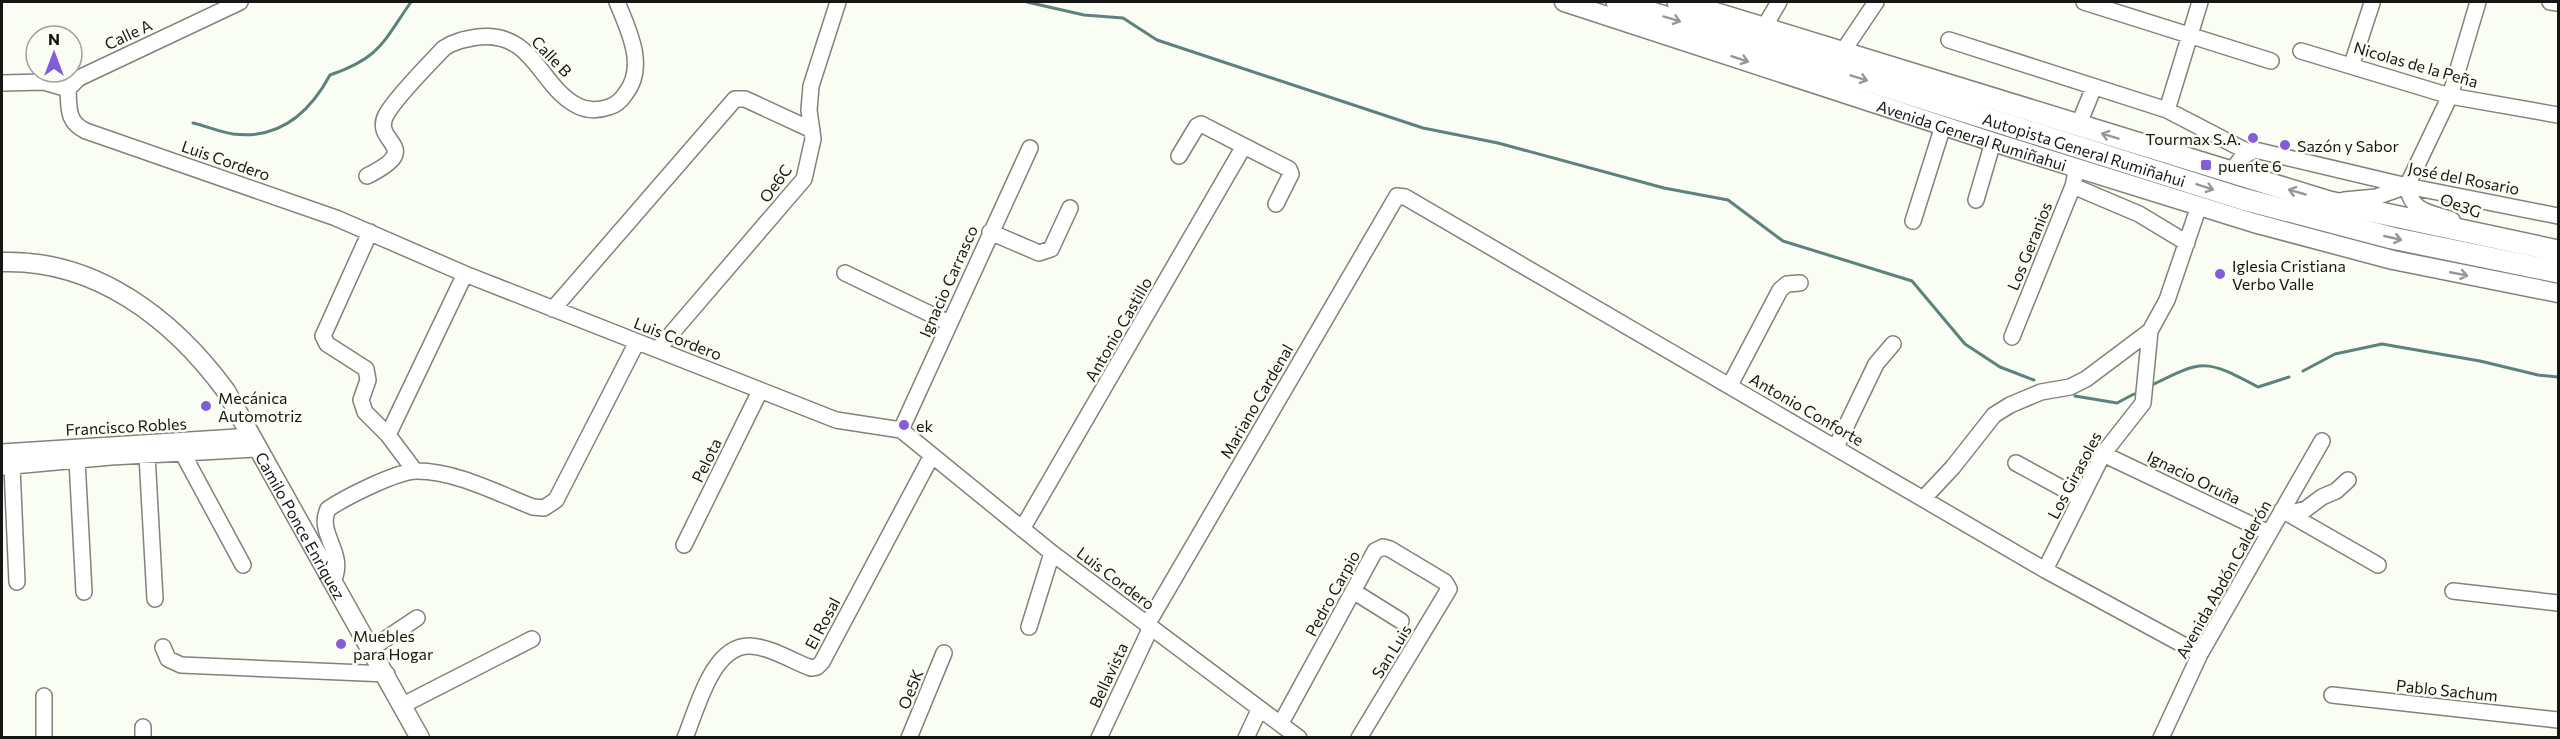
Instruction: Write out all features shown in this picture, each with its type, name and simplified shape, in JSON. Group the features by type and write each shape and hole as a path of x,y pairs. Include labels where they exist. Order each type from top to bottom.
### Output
{"highway":[{"name":"Autopista General Rumiñahui","path":"1617,2 2243,199 2392,238 2559,272"},
{"name":"Autopista General Rumiñahui","path":"1678,2 1841,54 2329,202 2559,250"}],"main road":[{"name":"Avenida General Rumiñahui","path":"1564,2 1944,126 2199,206 2392,260 2559,293"},
{"name":"Camilo Ponce Enrìquez","path":"2,262 41,265 94,279 118,290 142,306 187,343 213,373 255,442 387,674 420,738"}],"street":[{"name":"Calle A","path":"68,89 79,78 240,2"},
{"name":"Calle B","path":"367,176 390,164 394,159 393,146 385,131 386,115 444,48 454,42 488,36 502,38 525,50 569,101 581,108 596,110 612,107 629,89 635,59 633,45 617,2"},
{"name":"Oe6C","path":"659,348 804,179 811,157 811,86 838,2"},
{"path":"1763,29 1779,2"},
{"path":"1841,54 1876,2"},
{"path":"2084,2 2271,61"},
{"path":"2167,110 2200,2"},
{"path":"2329,202 2376,197 2407,186 2450,96 2478,2"},
{"path":"2550,2 2559,3"},
{"path":"2352,64 2372,3"},
{"path":"1949,40 2167,110 2248,152 2230,173"},
{"name":"Nicolas de la Peña","path":"2301,51 2352,64 2450,96 2559,115"},
{"path":"2,83 44,82 68,89"},
{"path":"2079,126 2094,87"},
{"name":"Luis Cordero","path":"68,89 70,118 75,126 370,232 465,274 638,342 659,348 836,420 901,430 931,457 1053,553 1299,738"},
{"path":"554,309 735,99 745,99 812,129"},
{"path":"1179,156 1197,126 1202,124 1289,169 1291,174 1276,204"},
{"path":"1913,221 1944,126"},
{"path":"1976,200 1994,142"},
{"name":"Antonio Castillo","path":"1022,529 1244,146"},
{"name":"Ignacio Carrasco","path":"901,430 1030,148"},
{"name":"José del Rosario","path":"2248,152 2255,150 2407,186 2559,216"},
{"name":"Los Geranios","path":"2012,337 2073,186 2077,167"},
{"path":"2073,186 2139,214 2187,243"},
{"name":"Oe3G","path":"2407,186 2409,200 2418,208 2517,243"},
{"name":"Antonio Conforte","path":"1397,196 1405,197 2046,570 2200,654"},
{"name":"Mariano Cardenal","path":"1149,626 1397,196"},
{"name":"Los Girasoles","path":"2046,570 2103,454 2143,403 2150,331 2167,300 2199,206"},
{"path":"990,232 1038,253 1052,249 1070,208"},
{"path":"370,232 323,336 327,344 366,369 368,380 362,400 365,412 388,435 415,471"},
{"path":"845,273 949,323"},
{"path":"388,435 465,274"},
{"path":"1730,385 1780,290 1788,284 1800,283"},
{"name":"Los Girasoles","path":"1924,498 1953,468 1994,416 2010,405 2041,392 2070,387 2086,379 2150,331"},
{"path":"333,581 339,562 324,524 328,509 358,491 415,471 461,480 544,508 556,500 638,342"},
{"path":"1836,447 1876,364 1893,344"},
{"name":"Pelota","path":"684,544 760,391"},
{"name":"Avenida Abdón Calderón","path":"2161,738 2200,654 2269,533 2285,512 2322,441"},
{"path":"17,582 7,467 77,460 183,454 255,442"},
{"name":"Francisco Robles","path":"2,452 255,442"},
{"path":"183,454 243,565"},
{"name":"Ignacio Oruña","path":"2103,454 2269,533"},
{"path":"147,455 154,599"},
{"name":"El Rosal","path":"685,738 716,665 725,654 736,648 750,646 764,648 811,668 817,667 822,662 931,457"},
{"path":"77,460 84,592"},
{"path":"2016,463 2080,498"},
{"path":"2285,512 2306,510 2322,497 2337,491 2348,480"},
{"path":"2285,512 2378,565"},
{"name":"Pedro Carpio","path":"1281,723 1376,551 1383,547 1390,549 1446,582"},
{"path":"1029,627 1053,553"},
{"name":"San Luis","path":"1359,738 1449,590 1446,582"},
{"path":"1353,591 1401,621"},
{"path":"2453,591 2559,603"},
{"path":"372,648 417,618"},
{"name":"Bellavista","path":"1098,738 1149,626"},
{"path":"403,705 532,639"},
{"path":"163,647 168,659 181,665 387,674"},
{"name":"Oe5K","path":"909,738 944,653"},
{"name":"Pablo Sachum","path":"2332,695 2559,720"},
{"path":"44,696 44,738"},
{"path":"1246,738 1259,710"}],"waterway":[{"path":"193,123 223,132 250,135 265,133 292,121 313,101 330,75 360,62 379,47 411,2"},
{"path":"1027,2 1084,15 1123,18 1157,40 1423,128 1498,143 1664,188 1728,200 1783,241 1912,281 1965,344 2000,367 2034,380"},
{"path":"2303,371 2335,354 2382,344 2558,377"},
{"path":"2150,386 2182,371 2204,366 2226,371 2258,387 2289,377"},
{"path":"2075,396 2117,403 2134,394"}],"place":[{"name":"Tourmax S.A.","path":"2253,138"},
{"name":"Sazón y Sabor","path":"2285,145"},
{"name":"puente 6","path":"2206,165"},
{"name":"Iglesia Cristiana Verbo Valle","path":"2220,274"},
{"name":"Mecánica Automotriz","path":"206,406"},
{"name":"ek","path":"904,425"},
{"name":"Muebles para Hogar","path":"341,644"}]}
